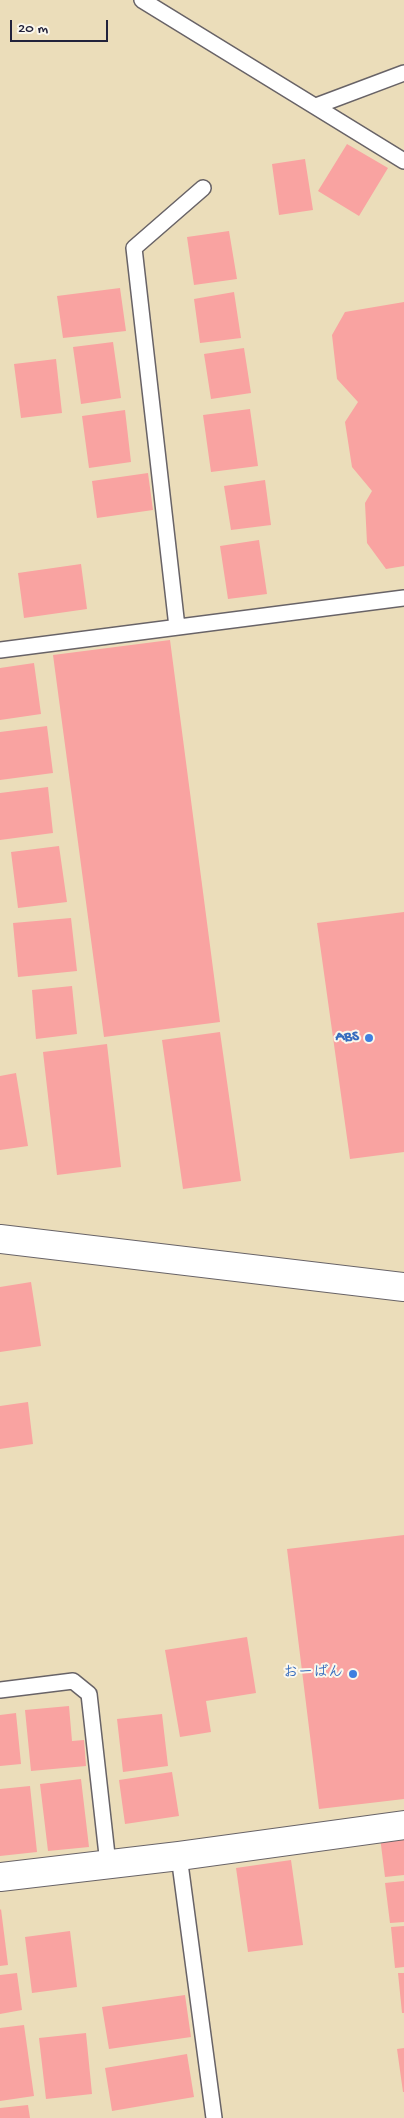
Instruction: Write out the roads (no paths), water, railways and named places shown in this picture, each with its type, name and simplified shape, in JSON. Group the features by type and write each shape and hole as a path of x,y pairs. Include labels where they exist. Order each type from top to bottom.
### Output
{"street":[{"path":"0,1239 404,1287"},
{"path":"0,1877 179,1856 404,1825"}],"lane":[{"path":"142,0 404,161"},
{"path":"316,106 404,73"},
{"path":"177,627 134,248 203,188"},
{"path":"0,650 404,598"},
{"path":"0,1690 73,1681 89,1694 108,1864"},
{"path":"179,1856 214,2118"}],"place":[{"name":"ABS","path":"369,1038"},
{"name":"おーばん","path":"353,1674"}]}
